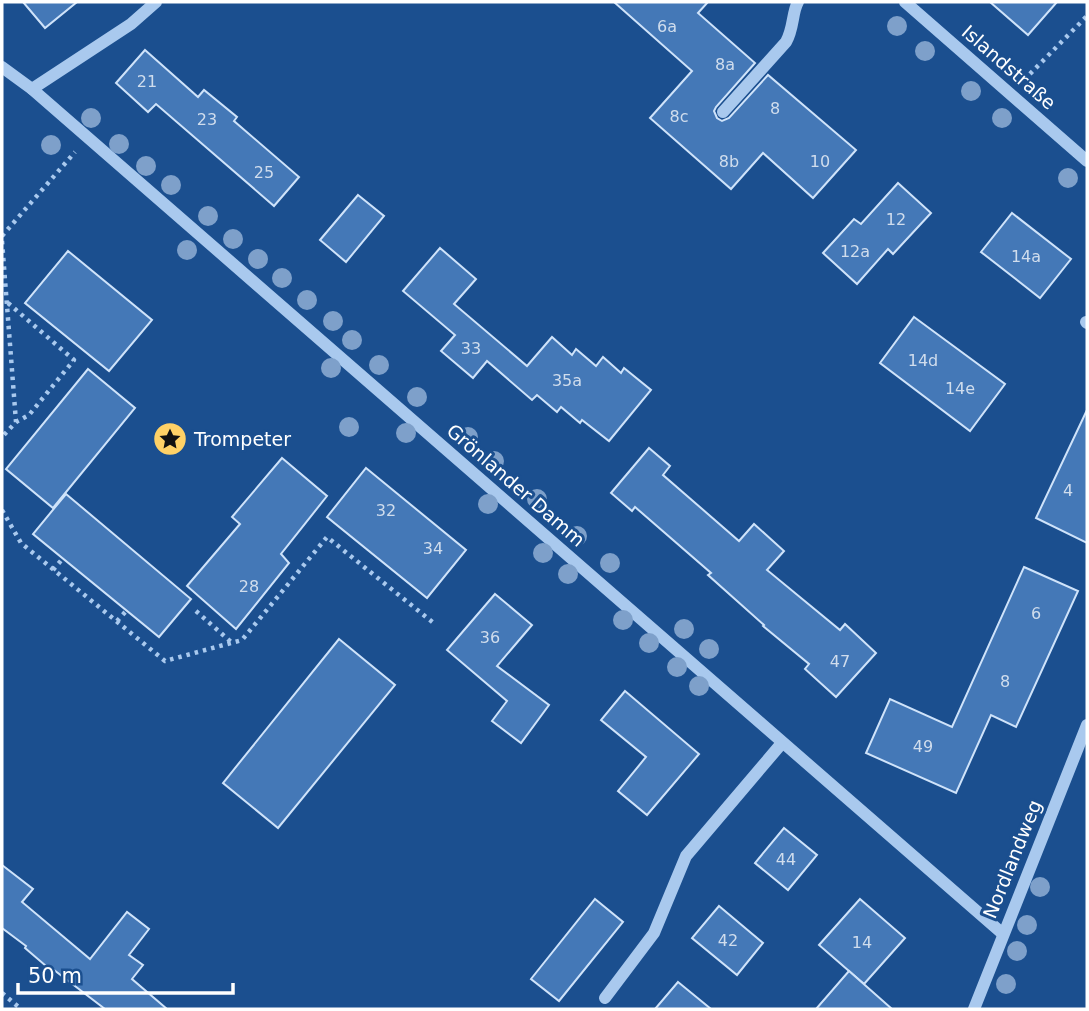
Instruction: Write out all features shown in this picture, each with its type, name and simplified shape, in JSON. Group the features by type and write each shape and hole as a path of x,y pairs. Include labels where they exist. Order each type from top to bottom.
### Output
{"street":[{"path":"32,89 131,24 156,2"},
{"path":"723,112 786,42 792,32 795,6 798,2"},
{"name":"Islandstraße","path":"905,2 1087,161"},
{"name":"Grönlander Damm","path":"2,67 32,89 1003,934"},
{"name":"Nordlandweg","path":"974,1009 1087,725"},
{"path":"605,998 654,933 686,856 782,743"}],"path":[{"path":"1011,94 1087,16"},
{"path":"2,236 88,139"},
{"path":"2,241 16,422"},
{"path":"2,437 16,422 29,415 74,360 7,303"},
{"path":"2,510 21,543 165,661 242,640 327,537 436,625"},
{"path":"53,569 64,557"},
{"path":"117,621 127,610"},
{"path":"195,611 232,642"},
{"path":"2,993 21,1009"}],"building":[{"path":"23,2 77,2 45,28"},
{"path":"614,2 708,2 698,13 755,63 716,107 714,111 717,118 722,121 729,118 768,75 856,150 813,198 763,153 731,189 650,118 692,71"},
{"path":"990,2 1057,2 1028,35"},
{"path":"145,50 198,97 204,90 237,117 234,121 299,177 274,206 156,104 148,112 116,83"},
{"path":"898,183 931,213 893,254 888,249 857,284 823,253 854,219 861,224"},
{"path":"358,195 384,216 346,262 320,240"},
{"path":"1012,213 1071,259 1040,298 981,252"},
{"path":"440,248 476,279 454,304 527,366 552,337 572,355 576,349 596,366 603,357 621,373 624,368 651,390 609,441 561,407 557,412 537,395 532,400 487,361 473,378 441,351 455,335 403,291"},
{"path":"68,251 152,320 109,371 25,303"},
{"path":"914,317 1005,384 970,431 880,363"},
{"path":"88,369 135,408 53,508 6,469"},
{"path":"1087,410 1087,543 1036,518"},
{"path":"649,448 670,466 663,475 739,541 754,524 784,551 767,570 840,630 845,624 876,653 836,697 805,669 809,664 708,575 711,573 635,507 632,511 611,493"},
{"path":"282,458 327,496 281,554 289,563 236,629 187,586 240,524 232,517"},
{"path":"366,468 466,550 427,598 327,517"},
{"path":"66,494 191,599 159,637 33,534"},
{"path":"1024,567 1078,591 1016,727 991,715 956,793 866,753 890,699 952,727"},
{"path":"495,594 532,625 497,666 549,705 521,743 492,721 507,701 447,650"},
{"path":"339,639 395,685 278,828 223,783"},
{"path":"625,691 699,754 647,815 618,791 646,757 601,720"},
{"path":"784,828 817,855 788,890 755,863"},
{"path":"2,865 33,889 22,902 90,959 127,912 149,929 129,955 143,965 132,979 167,1009 105,1009 54,970 53,972 2,928"},
{"path":"595,899 623,922 559,1001 531,979"},
{"path":"860,899 905,938 864,984 819,945"},
{"path":"719,906 763,943 737,975 692,938"},
{"path":"849,971 892,1009 816,1009"},
{"path":"678,982 711,1009 655,1009"}],"place":[{"name":"Trompeter","path":"170,439"}]}
